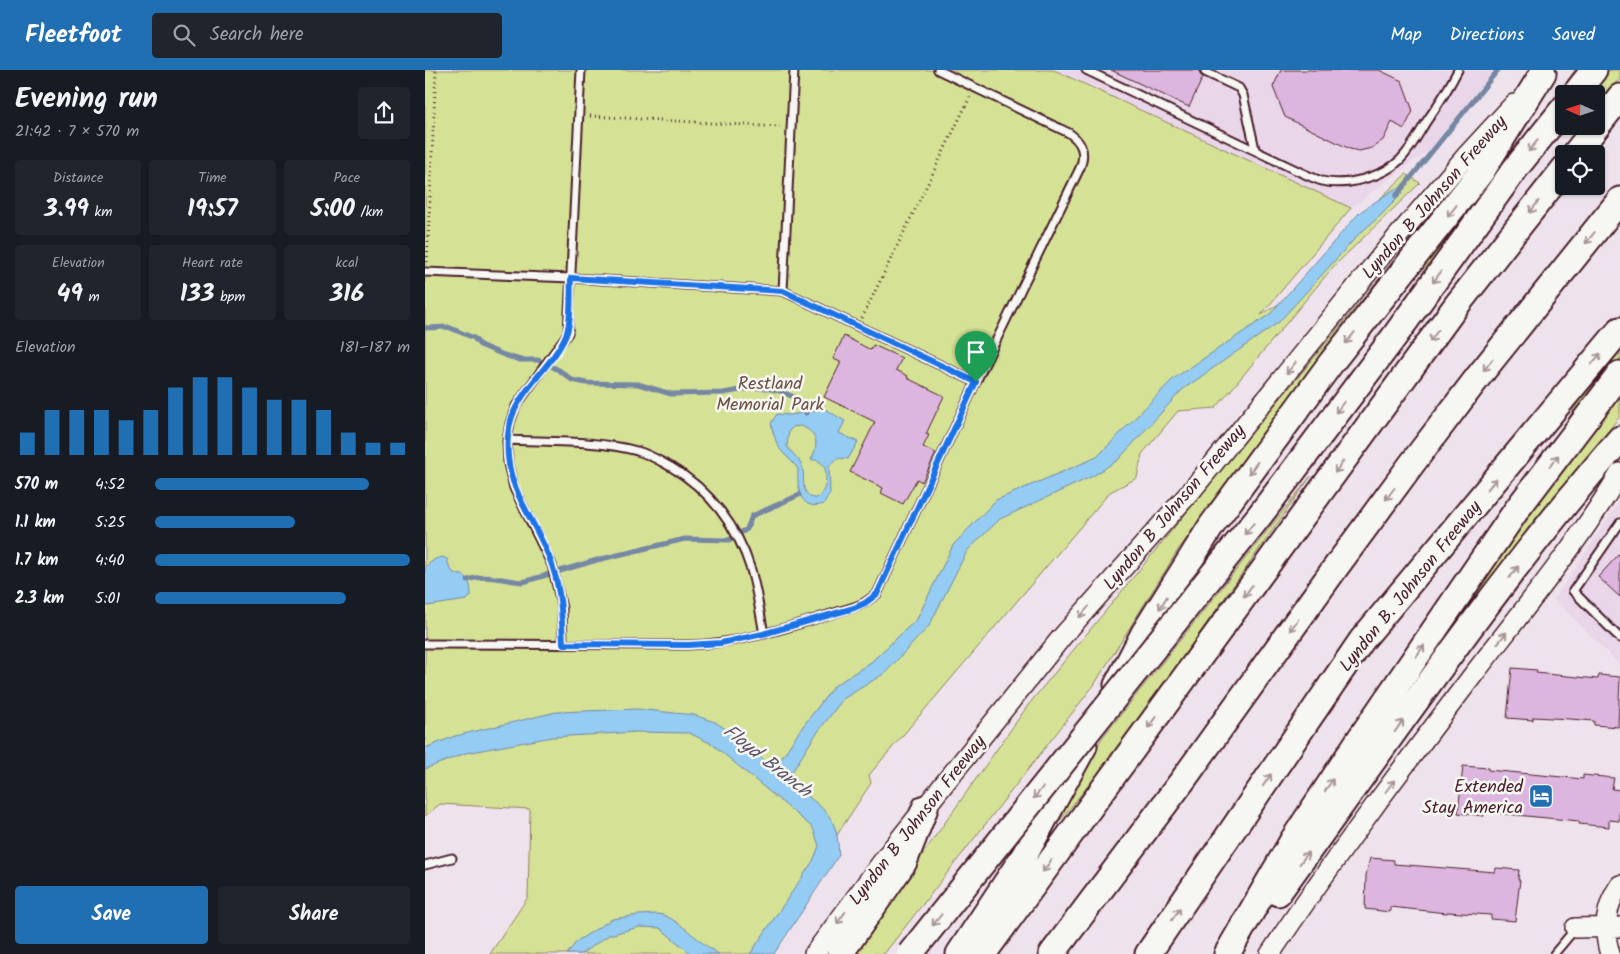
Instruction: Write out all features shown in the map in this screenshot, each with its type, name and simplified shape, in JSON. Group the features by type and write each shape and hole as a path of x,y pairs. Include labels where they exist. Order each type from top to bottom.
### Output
{"highway":[{"path":"1582,85 1594,70"},
{"path":"959,954 1025,856 1144,633 1212,525 1331,363 1481,172 1544,71"},
{"path":"1582,145 1620,97"},
{"path":"910,954 1254,523 1394,337 1515,169 1555,119"},
{"path":"983,954 1456,306 1555,180"},
{"path":"1052,954 1183,780 1411,465 1478,377 1620,200"},
{"name":"Lyndon B. Johnson Freeway","path":"1148,954 1362,640 1620,330"},
{"path":"1227,954 1293,840 1359,740 1518,508 1620,374"},
{"path":"1234,954 1473,624 1588,476 1620,439"},
{"path":"840,954 925,808"}],"main road":[{"name":"Lyndon B Johnson Freeway","path":"925,808 1061,638 1192,490 1467,155 1544,71"},
{"path":"1270,954 1349,840 1570,549 1620,473"},
{"name":"Lyndon B Johnson Freeway","path":"814,954 897,856"},
{"path":"1611,954 1607,944 1613,927 1610,903 1620,885"},
{"path":"1575,928 1613,927"}],"lane":[{"path":"563,644 562,608 552,565 514,488 508,464 507,440 512,414 555,353 567,332 581,70"},
{"path":"783,291 794,70"},
{"path":"425,644 707,645 763,634 854,608 877,594 976,382 1080,168 1083,155 1079,142 1069,132 938,70"},
{"path":"1086,70 1322,182 1349,182 1377,176 1401,160 1452,84 1459,70"},
{"path":"1205,72 1239,88 1243,95 1255,150"},
{"path":"426,272 571,278 783,291 976,382"},
{"path":"507,440 595,445 637,451 648,455 685,476 713,501 741,545 751,570 763,634"},
{"path":"1620,523 1573,591 1620,638"},
{"path":"425,865 452,858"},
{"path":"1554,954 1575,928"}],"path":[{"path":"426,272 436,70"},
{"path":"859,326 974,87"},
{"path":"579,116 791,128"}],"shaded area":[{"path":"1054,70 1493,70 1475,100 1437,144 1351,208"},
{"path":"1620,501 1620,665 1554,599"}],"green space":[{"name":"Restland Memorial Park","path":"425,70 1054,70 1351,208 1261,315 1304,288 1334,242 1406,174 1420,183 1333,267 1216,408 1178,411 1142,454 1137,478 1110,492 869,775 871,783 759,954 490,954 528,897 530,809 440,804 425,816"},
{"path":"1575,70 1620,70 1620,79 1605,93 1605,85 1564,85"},
{"path":"1555,98 1555,135 1561,135 1427,279 1422,268 1521,146"},
{"path":"1378,280 1178,550 1094,685 884,954 852,954 1029,704"},
{"path":"1620,335 1620,416 1418,675 1604,358"},
{"path":"1311,476 1117,750 1053,829 1102,738"}],"water":[{"path":"1396,188 1403,193 1359,234 1279,322 1182,390 1118,460 1093,476 1000,519 967,551 929,626 885,673 843,699 814,737 792,772 790,781 830,817 836,831 839,855 774,954 750,954 813,861 819,846 813,828 712,744 689,733 637,732 552,737 466,753 425,769 425,748 455,736 556,712 637,709 694,715 715,722 766,762 779,762 800,730 834,686 871,662 917,619 953,545 996,500 1097,457 1173,379 1270,314 1360,212"},
{"path":"825,409 845,421 839,433 858,442 848,459 837,459 829,467 830,493 824,504 809,505 801,497 798,484 798,469 781,451 775,439 771,423 777,414 790,415","holes":["801,426 814,436 816,444 811,460 818,461 823,465 826,479 825,486 819,497 814,498 806,492 803,468 787,446 789,431 793,427"]},
{"path":"443,557 447,559 452,571 466,577 470,585 471,596 467,600 425,606 425,567 435,559"},
{"path":"639,915 663,915 683,927 719,954 691,954 660,928 639,927 609,935 581,954 567,954 577,941 612,919"}],"building":[{"path":"1111,70 1200,70 1200,75 1203,77 1189,107"},
{"path":"1281,70 1379,70 1402,81 1413,111 1404,129 1392,122 1383,140 1372,148 1359,151 1350,149 1285,117 1273,87"},
{"path":"844,336 871,350 873,345 902,358 896,370 908,376 907,378 944,396 926,434 929,435 923,447 936,453 922,482 917,479 903,504 881,493 883,488 850,472 875,422 824,397 841,362 833,359"},
{"path":"1620,553 1620,597 1598,577"},
{"path":"1512,668 1537,670 1536,673 1598,679 1599,675 1620,677 1618,727 1594,725 1594,721 1570,719 1533,717 1533,720 1507,718"},
{"name":"Extended Stay America","path":"1463,766 1583,779 1583,775 1614,778 1612,789 1620,790 1619,821 1609,820 1609,827 1579,824 1579,821 1484,812 1484,816 1458,813"},
{"path":"1370,858 1394,860 1394,864 1495,872 1496,868 1519,870 1518,880 1520,880 1515,921 1491,919 1491,915 1390,907 1390,912 1365,909 1366,875"}],"waterway":[{"path":"1396,196 1498,70"},
{"path":"425,328 448,327 474,338 480,345 504,355 520,360 538,360 559,370 572,380 586,383 638,384 671,394 723,393 753,388 766,388 780,391 796,398 806,413"},
{"path":"468,580 488,577 523,582 597,560 685,539 729,540 747,529 752,516 799,495"}],"place":[{"name":"Extended Stay America","path":"1541,796"}],"route":[{"path":"571,278 783,291 976,382 883,584 877,594 865,603 854,608 763,634 707,645 563,644 562,608 552,565 514,488 508,464 507,440 509,423 516,406 565,339 569,326 571,278"}],"water label":[{"name":"Floyd Branch","path":"768,760"}]}
